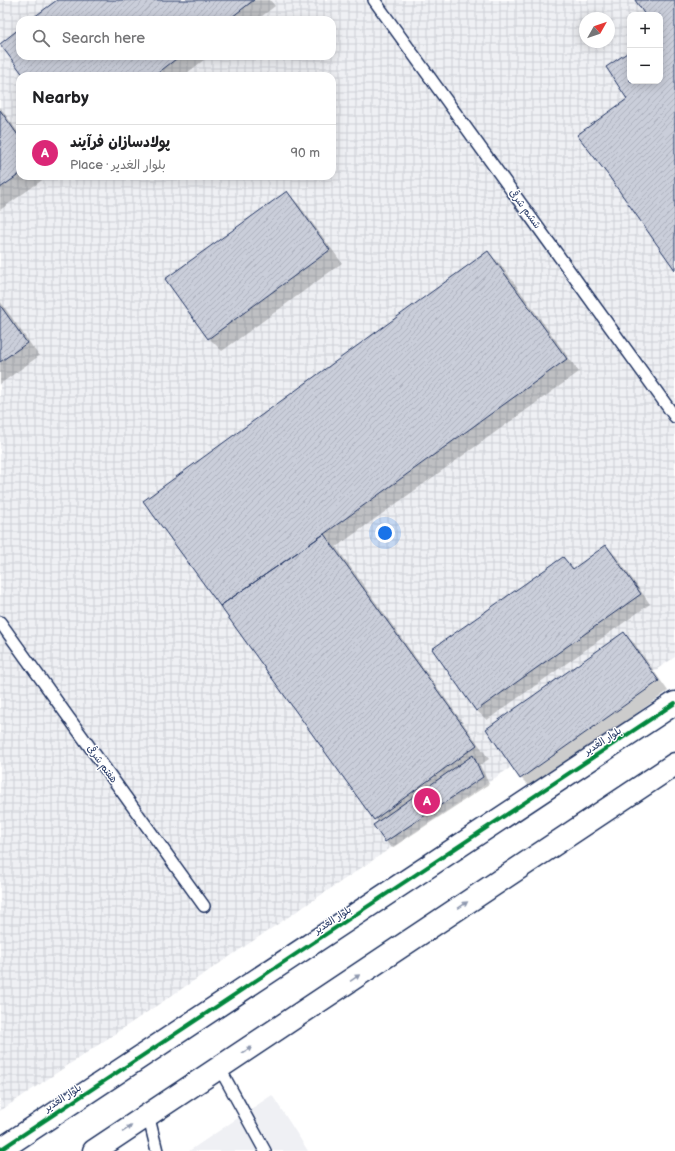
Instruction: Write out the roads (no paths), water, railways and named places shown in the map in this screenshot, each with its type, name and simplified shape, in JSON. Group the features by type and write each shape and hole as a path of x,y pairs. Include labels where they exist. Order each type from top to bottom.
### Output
{"street":[{"name":"بلوار الغدیر","path":"0,1150 675,703"},
{"path":"94,1151 675,764"}],"lane":[{"name":"ششم شرقی","path":"374,0 675,417"},
{"name":"هفتم شرقی","path":"0,622 204,906"},
{"path":"219,1067 264,1151"},
{"path":"148,1114 157,1151"}],"place":[{"name":"پولادسازان فرآیند","path":"427,801"}]}
